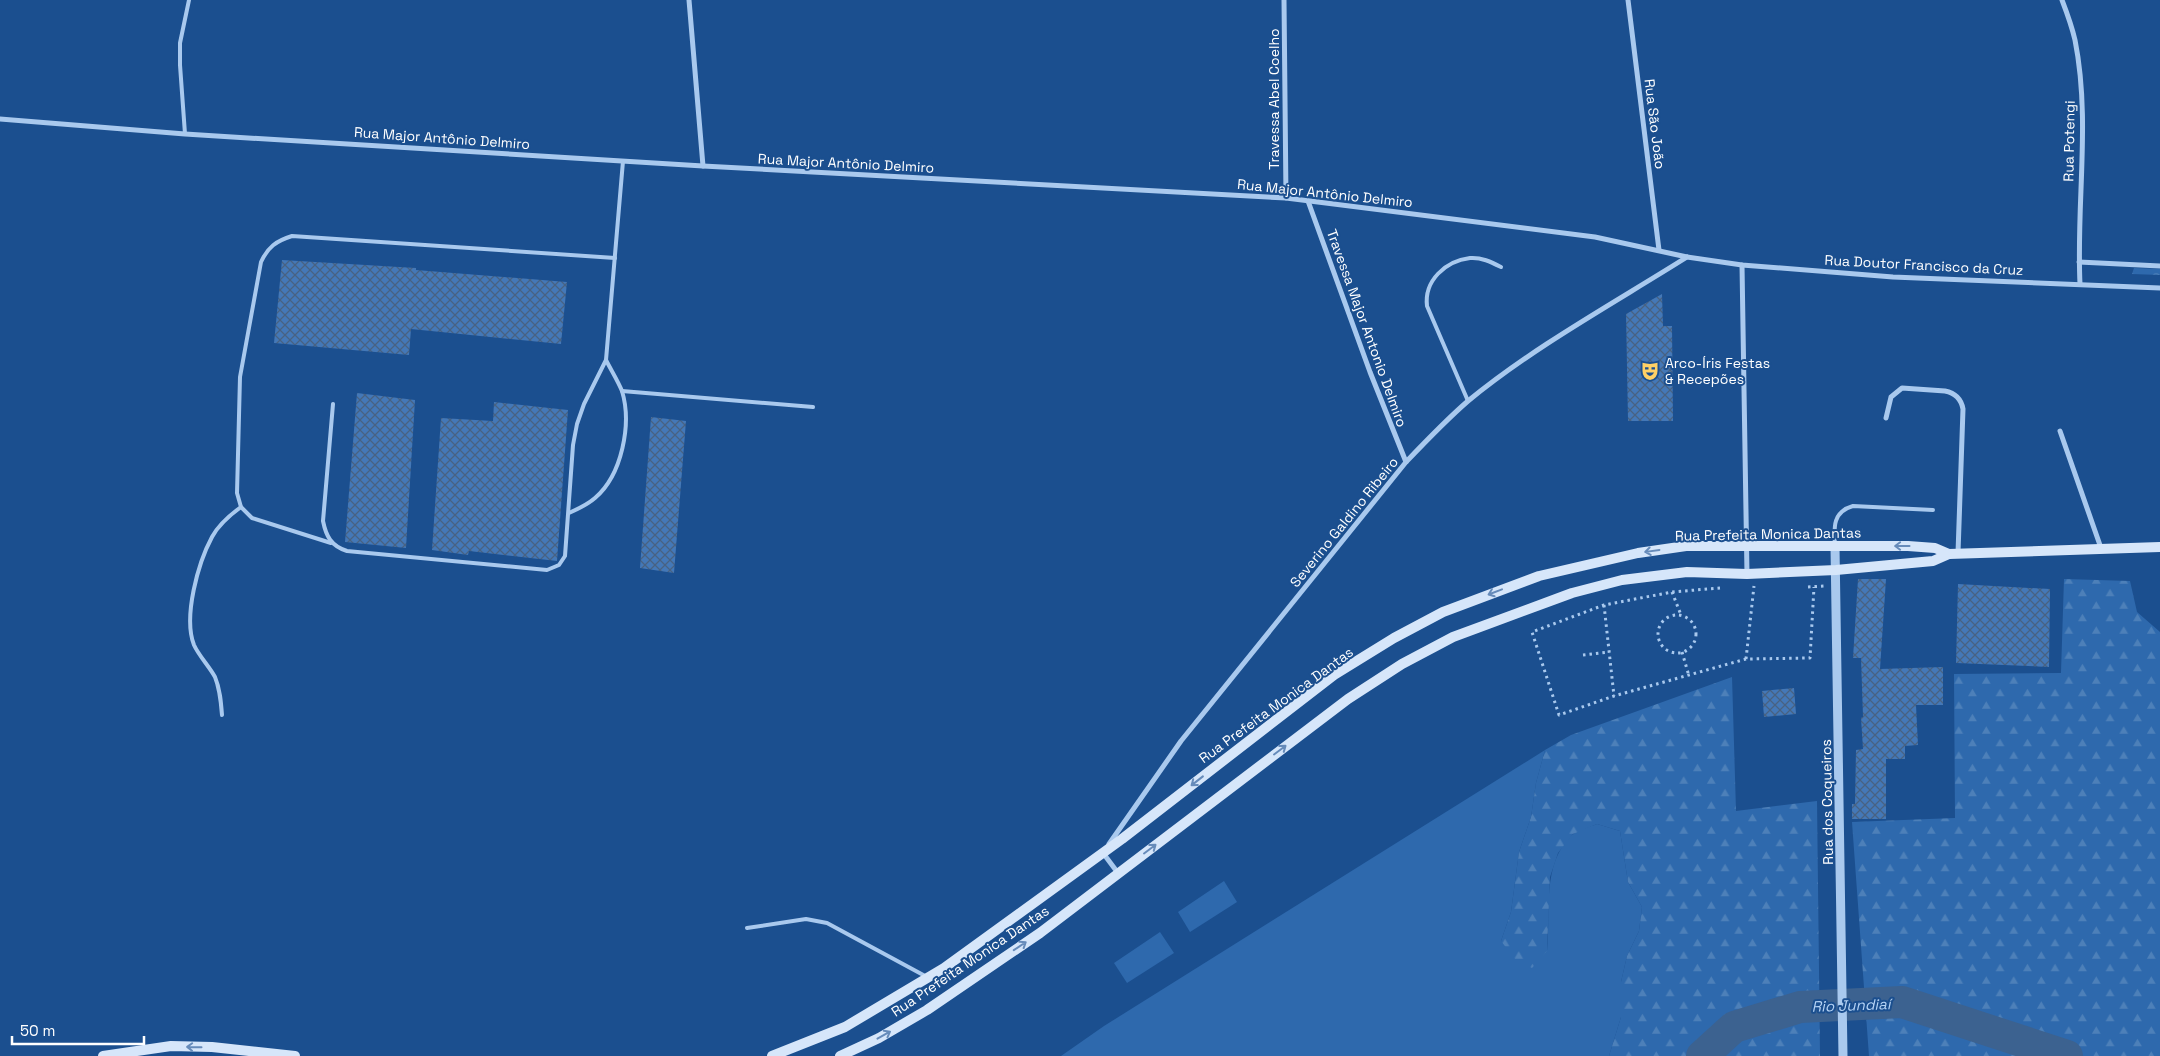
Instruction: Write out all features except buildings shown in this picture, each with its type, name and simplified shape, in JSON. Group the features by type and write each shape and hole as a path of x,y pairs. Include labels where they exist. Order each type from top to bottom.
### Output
{"main road":[{"name":"Rua Prefeita Monica Dantas","path":"772,1056 845,1027 929,978 1102,853 1334,675 1394,638 1443,612 1501,589 1574,566 1638,553 1686,546 1747,548 1908,546 1935,548 1954,553 2160,547"},
{"name":"Rua Prefeita Monica Dantas","path":"840,1056 879,1038 927,1010 1040,933 1348,699 1402,664 1453,637 1572,593 1622,580 1687,572 1747,574 1836,570 1933,561 1954,553"},
{"path":"103,1056 171,1046 236,1049 295,1056"}],"street":[{"path":"689,0 702,166"},
{"name":"Travessa Abel Coelho","path":"1284,0 1286,198"},
{"name":"Rua São João","path":"1628,0 1659,250"},
{"name":"Rua Potengi","path":"2062,0 2075,38 2080,72 2082,109 2080,284"},
{"name":"Rua Major Antônio Delmiro","path":"0,119 185,134 702,166 1286,198 1595,237 1687,257"},
{"name":"Travessa Major Antonio Delmiro","path":"1308,201 1370,372 1406,462"},
{"name":"Severino Galdino Ribeiro","path":"1102,853 1182,741 1406,462 1436,430 1468,402 1538,350 1687,257"},
{"name":"Rua Doutor Francisco da Cruz","path":"1687,257 1742,265 1893,277 2160,288"},
{"path":"2079,262 2160,266"},
{"path":"1742,265 1747,574"},
{"path":"1886,418 1890,397 1902,388 1945,390 1952,392 1962,402 1954,553"},
{"path":"2060,431 2101,548"},
{"name":"Rua dos Coqueiros","path":"1835,547 1843,1056"},
{"path":"1102,853 1118,873"}],"lane":[{"path":"185,134 180,43 189,0"},
{"path":"615,258 292,236 278,240 267,249 261,262 240,377 237,493 241,507 252,518 265,524 332,544 348,551 547,570 559,565 566,556 573,445 584,404 606,360 615,258 623,161"},
{"path":"1468,402 1427,306 1426,296 1435,276 1456,262 1470,258 1485,260 1501,266"},
{"path":"568,513 596,497 607,484 616,467 625,430 622,391 606,360"},
{"path":"622,391 813,407"},
{"path":"332,544 327,536 323,521 333,404"},
{"path":"1835,547 1834,524 1844,509 1853,506 1933,510"},
{"path":"222,715 221,694 215,678 194,645 189,625 196,584 212,536 225,518 241,507"},
{"path":"747,928 816,920 827,923 929,978"}],"path":[{"path":"1745,586 1762,586"},
{"path":"1746,658 1754,586"},
{"path":"1728,588 1672,592 1604,606 1532,632 1559,716 1614,696 1689,676 1746,658 1810,658 1814,587 1806,587"},
{"path":"1672,592 1681,615 1692,622 1696,633 1692,645 1682,652 1676,653 1664,648 1658,637 1658,631 1664,620 1681,615"},
{"path":"1604,606 1614,696"},
{"path":"1583,655 1610,652"},
{"path":"1682,652 1689,676"}],"green space":[{"path":"2134,268 2160,269 2160,275 2132,274"},
{"path":"2064,579 2130,581 2137,612 2160,632 2160,1056 1869,1056 1852,822 1955,818 1954,674 2061,673"},
{"path":"1732,677 1736,811 1817,801 1820,1056 1609,1056 1621,1017 1621,982 1627,956 1639,931 1642,907 1628,882 1620,831 1597,824 1573,834 1558,853 1550,877 1547,951 1532,968 1515,959 1501,941 1511,912 1519,852 1531,817 1536,783 1545,750 1571,735"},
{"path":"1545,750 1536,783 1531,817 1519,852 1511,912 1501,941 1547,951 1549,890 1556,860 1562,847 1574,833 1597,824 1620,831 1628,882 1642,907 1639,931 1627,956 1621,982 1621,1017 1609,1056 1061,1056 1104,1026"},
{"path":"1224,881 1237,902 1190,932 1178,912"},
{"path":"1160,932 1174,953 1127,983 1114,963"}],"waterway":[{"name":"Rio Jundiaí","path":"1702,1056 1734,1027 1800,1007 1902,1002 2067,1056"}],"place":[{"name":"Arco-Íris Festas & Recepões","path":"1650,371"}]}
